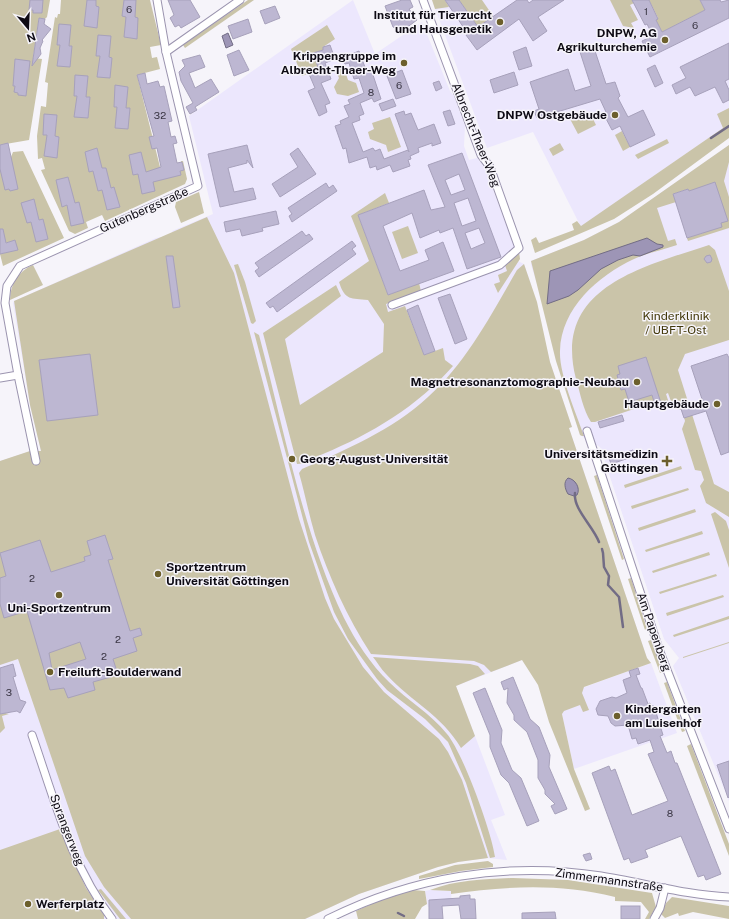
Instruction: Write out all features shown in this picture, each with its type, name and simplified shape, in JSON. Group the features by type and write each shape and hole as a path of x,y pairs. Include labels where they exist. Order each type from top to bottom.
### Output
{"street":[{"name":"Gutenbergstraße","path":"36,461 6,309 5,294 11,279 20,266 198,186 166,52 157,0"},
{"path":"166,52 240,0"},
{"name":"Albrecht-Thaer-Weg","path":"392,305 500,265 519,248 490,167 481,155 423,0"},
{"path":"0,378 18,375"},
{"name":"Am Papenberg","path":"587,430 660,652 729,829"},
{"name":"Sprangerweg","path":"32,735 78,860 93,891 112,919"},
{"name":"Zimmermannstraße","path":"328,919 357,904 418,885 495,872 531,870 570,872 729,897"},
{"path":"654,919 660,908 665,888"}],"shaded area":[{"name":"Georg-August-Universität","path":"353,0 375,54 422,22 450,91 454,96 465,126 464,146 469,160 477,158 485,168 512,241 519,252 520,259 518,261 524,264 531,284 550,362 572,427 569,428 647,658 522,660 456,686 505,815 491,820 507,860 487,858 458,862 438,867 359,894 305,919 0,919 0,461 30,451 41,451 30,405 13,303 14,301 156,238 173,233 172,231 213,214 189,116"},
{"path":"432,0 729,0 729,124 581,227 533,132 487,148"},
{"path":"228,33 233,45 226,48 222,36"},
{"name":"Universitätsmedizin Göttingen","path":"729,145 729,801 673,666 679,658 664,639 600,447 580,435 556,361 541,296 531,261 584,240 619,222"},
{"path":"647,238 657,244 663,245 663,247 640,256 633,255 618,260 601,269 578,290 569,296 547,304 550,271"},
{"path":"568,478 577,484 577,495 574,496 568,494 565,484"},
{"name":"Kindergarten am Luisenhof","path":"651,663 677,733 574,769 562,714 571,692"},
{"path":"425,891 451,891 452,906 428,907"}],"green space":[{"path":"0,0 50,0 47,17 45,19 39,18 33,58 42,59 29,140 0,145"},
{"path":"61,0 150,0 161,45 150,47 152,58 157,57 160,69 137,75 160,167 181,175 180,171 183,170 181,161 183,161 187,179 185,184 105,221 102,215 86,222 88,228 75,234 69,231 41,170 45,169 42,158 38,159 37,136 41,106 46,107 48,83 45,82 55,17 57,18 58,14 60,14"},
{"path":"248,0 254,0 185,48 183,45"},
{"path":"432,0 445,0 449,7 435,9"},
{"path":"459,0 482,0 493,16 478,27"},
{"path":"610,0 632,0 634,3 630,5 638,20 631,23 634,28 623,26"},
{"path":"649,0 700,0 705,10 662,32 656,20 658,18"},
{"path":"327,25 335,39 323,47 323,50 313,53 319,70 302,76 291,49"},
{"path":"343,65 348,80 356,83 359,92 348,96 337,94 334,87 339,78 335,68"},
{"path":"729,108 729,138 653,194 614,219 535,253 531,240 536,237 539,243 574,230 572,224 577,221 581,226 723,128 717,114"},
{"path":"590,113 596,125 578,134 570,119"},
{"path":"390,117 401,147 388,152 386,145 370,139 368,132 374,129 372,123"},
{"path":"622,131 630,147 623,151 615,135"},
{"path":"667,139 669,143 638,159 635,155"},
{"path":"560,143 564,150 553,156 549,149"},
{"path":"729,145 729,162 724,181 729,197 729,228 688,241 687,238 703,233 688,189 673,194 676,202 657,208 668,241 675,239 677,245 634,259 607,274 584,295 574,307 562,335 560,360 565,382 584,436 580,435 556,361 531,261 584,240 619,222"},
{"path":"23,151 64,238 3,266 0,254 11,251 9,242 0,244 0,160 11,157 13,152"},
{"path":"199,192 204,213 181,223 175,207 176,202"},
{"path":"385,193 389,203 358,215 388,295 419,283 421,291 386,304 388,312 405,306 424,355 443,348 445,360 453,366 425,394 393,418 341,446 307,462 297,464 263,333 336,285 341,296 285,339 300,405 383,352 384,324 368,300 346,296 339,282 369,261 351,216"},
{"name":"Sportzentrum Universität Göttingen","path":"207,217 234,273 299,519 325,598 334,619 363,667 384,692 439,739 448,752 462,780 488,858 458,862 438,867 359,894 305,919 131,919 104,887 85,856 18,659 0,665 0,461 30,451 41,451 30,405 14,301"},
{"path":"408,226 418,253 402,259 392,232"},
{"name":"Kinderklinik / UBFT-Ost","path":"709,245 715,250 729,291 729,340 685,354 678,370 714,484 729,492 729,517 706,503 700,486 704,480 701,471 695,470 682,429 685,421 682,410 674,406 668,393 666,394 669,403 655,402 591,422 584,407 576,379 572,348 577,322 590,302 609,286 632,273 657,262"},
{"path":"519,252 520,259 498,293 494,284 500,282 498,275 507,271 505,265"},
{"path":"238,264 245,282 256,321 253,324 251,323 234,265"},
{"path":"524,264 537,302 550,362 572,427 569,428 647,658 651,663 584,687 582,693 589,710 583,712 580,705 564,711 562,714 574,769 590,809 585,811 549,722 538,685 522,660 491,672 484,665 474,661 371,654 346,611 326,566 315,535 299,473 302,469 352,447 400,420 442,384 477,338 517,270"},
{"path":"33,265 43,285 10,300 11,289 16,279 23,271"},
{"path":"254,332 259,335 305,515 329,585 344,618 358,643 382,675 396,689 433,720 447,734 454,744 483,813 495,857 490,858 466,783 448,742 425,719 387,690 377,679 348,639 334,612 309,542"},
{"path":"681,466 682,469 625,488 624,485"},
{"path":"597,475 624,559 622,560 594,476"},
{"path":"688,488 689,490 632,509 631,506"},
{"path":"695,509 696,512 639,531 638,528"},
{"path":"715,512 726,521 729,530 729,568 711,514"},
{"path":"702,531 703,534 646,552 645,550"},
{"path":"709,552 710,555 653,573 652,571"},
{"path":"716,574 717,576 660,594 659,592"},
{"path":"631,578 647,629 645,630 628,579"},
{"path":"723,595 724,597 667,616 666,613"},
{"path":"729,616 729,619 674,637 673,635"},
{"path":"651,640 663,672 660,673 648,641"},
{"path":"729,643 683,658 683,657"},
{"path":"373,657 470,664 478,666 485,674 456,686 475,736 461,748 444,726 405,693 384,672"},
{"path":"667,682 685,731 682,732 664,683"},
{"path":"0,714 9,714 2,716 5,728 0,733"},
{"path":"691,744 729,844 729,856 687,746"},
{"path":"60,829 86,888 104,915 104,919 0,919 0,850"},
{"path":"488,861 493,864 493,867 419,879 419,876 455,865"},
{"path":"513,878 568,880 652,893 656,907 649,919 645,919 649,912 641,902 615,901 615,897 573,890 533,887 493,889 451,894 451,891 430,890 460,882"},
{"path":"101,889 126,919 120,919 98,890"},
{"path":"413,890 425,891 427,904 422,907 415,919 358,919 356,911 378,901"},
{"path":"672,897 729,906 729,919 693,912 679,916 678,913 665,918 661,914 666,903"}],"building":[{"path":"30,0 43,0 42,13 33,13 33,10 29,10"},
{"path":"87,0 96,0 96,6 99,7 97,28 84,26"},
{"path":"124,0 136,0 135,17 138,18 137,39 124,37 126,17 122,16"},
{"path":"168,0 190,0 200,17 181,28 179,25 175,27 170,18 174,15"},
{"path":"402,0 410,0 413,7 409,9 417,20 402,31 393,27 385,6"},
{"name":"Institut für Tierzucht und Hausgenetik","path":"445,0 459,0 478,27 517,0 527,0 529,3 533,0 564,0 538,17 547,31 533,41 519,19 477,50"},
{"path":"632,0 649,0 662,32 705,10 700,0 720,0 721,2 729,0 729,18 650,57 642,41 653,36 647,24 645,25"},
{"path":"275,6 280,18 265,24 260,11"},
{"path":"39,18 45,19 44,24 51,29 42,40 43,41 40,48 41,54 32,66"},
{"path":"248,19 252,32 233,39 228,26"},
{"path":"59,24 71,25 69,46 72,46 70,67 57,66 60,45 57,45"},
{"path":"98,35 111,36 109,57 112,58 110,78 97,77 100,56 96,56"},
{"path":"729,43 729,79 725,81 729,90 729,100 723,103 715,87 695,96 690,87 676,94 672,85 686,78 680,67"},
{"path":"330,45 335,59 325,63 331,79 321,83 330,103 325,105 327,112 319,116 308,91 315,88 309,74 319,70 313,53 323,50 323,47"},
{"path":"526,47 532,66 519,70 513,52"},
{"path":"594,48 606,84 615,82 620,96 618,98 628,117 643,110 655,135 630,147 620,126 612,130 603,113 606,112 600,99 537,118 534,111 539,109 530,82 568,69 575,91 591,86 580,52"},
{"path":"239,50 249,70 234,76 227,55"},
{"path":"359,51 366,70 371,69 381,99 374,102 372,98 360,103 364,114 359,116 360,120 352,123 363,152 373,148 375,151 380,149 384,159 408,150 409,152 395,114 404,111 405,115 411,113 418,130 434,124 441,143 432,146 432,143 418,148 419,152 410,156 411,159 408,160 410,166 393,172 390,165 377,170 376,166 370,168 367,157 349,163 346,148 343,149 335,126 341,124 340,121 349,117 344,106 350,104 348,100 364,93 359,78 354,79 349,63 345,64 342,58"},
{"path":"200,55 205,67 189,73 195,88 211,79 219,92 195,107 197,110 190,114 186,107 193,103 181,81 179,72 185,66 182,60"},
{"path":"15,59 30,61 26,96 18,95 18,93 14,92"},
{"path":"655,65 663,83 655,87 647,69"},
{"path":"402,70 411,94 396,99 387,76"},
{"path":"514,72 518,85 494,93 490,80"},
{"path":"145,73 147,84 158,81 160,87 164,86 172,121 168,122 171,137 175,136 177,143 173,144 177,163 182,162 184,170 180,171 181,175 153,182 155,191 142,194 138,174 133,175 129,155 141,152 146,172 161,167 157,148 152,149 149,137 154,136 137,75"},
{"path":"75,75 88,76 86,97 90,97 88,118 74,117 77,96 74,96"},
{"path":"439,81 442,88 436,91 433,83"},
{"path":"115,85 128,87 126,108 130,108 128,129 115,128 117,107 114,107"},
{"path":"393,99 396,106 382,111 379,104"},
{"path":"450,110 455,124 448,126 443,112"},
{"path":"44,114 57,115 55,136 59,137 57,158 44,156 47,135 43,135"},
{"path":"8,143 18,189 10,191 9,189 5,190 0,169 0,145"},
{"path":"247,145 253,168 247,160 247,163 228,168 234,192 253,188 256,199 220,207 208,154"},
{"path":"97,148 102,168 106,168 111,188 114,187 120,207 107,210 102,190 98,191 93,171 89,172 85,152"},
{"path":"298,148 316,174 280,197 272,184 298,167 290,154"},
{"path":"462,153 501,257 467,269 453,228 440,233 439,230 420,238 412,213 383,226 400,271 429,260 425,250 443,242 454,271 388,295 358,215 424,190 431,210 445,207 428,165","holes":["459,174 465,190 451,195 445,180","468,198 476,221 462,226 454,203","479,228 485,243 471,249 465,233"]},
{"path":"68,177 75,203 79,202 84,223 71,226 67,205 62,207 56,180"},
{"path":"715,182 728,221 721,223 722,227 687,238 673,194 688,189 689,191"},
{"path":"326,183 329,188 333,185 337,191 292,222 289,216 292,214 288,208"},
{"path":"34,199 39,220 43,219 48,239 36,242 31,222 27,223 21,203"},
{"path":"276,211 279,224 262,228 263,231 242,236 240,229 226,232 224,222"},
{"path":"0,229 3,229 6,243 15,240 18,250 0,254"},
{"path":"302,231 306,236 309,234 313,239 259,277 255,271 259,268 255,263"},
{"path":"352,241 356,246 352,249 356,254 277,312 273,306 270,308 266,303"},
{"path":"710,255 712,259 711,262 707,263 704,259 706,256"},
{"path":"166,256 173,256 180,307 173,308"},
{"path":"450,294 467,339 455,344 438,298"},
{"path":"418,305 435,351 424,355 407,310"},
{"path":"90,354 98,415 47,421 39,360"},
{"name":"Hauptgebäude","path":"727,354 729,358 729,452 721,455 706,411 684,418 681,409 703,402 691,366"},
{"name":"Magnetresonanztomographie-Neubau","path":"646,357 662,406 656,408 652,395 629,402 625,389 621,390 617,375 620,374 618,366"},
{"path":"622,415 624,421 600,428 598,422"},
{"path":"633,450 635,456 611,464 609,458"},
{"name":"Uni-Sportzentrum","path":"105,535 113,559 108,560 130,631 140,628 142,635 133,638 137,651 113,659 118,675 93,682 95,690 68,698 64,688 50,690 27,611 4,618 0,604 0,578 6,576 0,553 40,540 51,572 85,561 84,557 91,555 87,541","holes":["80,642 86,659 52,670 49,653"]},
{"path":"13,664 16,676 13,677 20,700 26,702 20,713 17,711 0,714 0,668"},
{"path":"638,668 640,674 636,675 648,704 650,703 654,706 663,735 660,736 667,753 671,751 675,763 677,763 721,874 706,880 704,875 698,877 681,836 645,850 648,857 631,863 629,858 624,860 592,773 609,766 611,771 615,769 632,815 668,801 648,754 654,752 650,740 638,744 636,738 632,739 628,725 615,726 611,723 608,716 598,715 596,709 600,701 612,697 616,698 627,693 623,680 631,677 629,671"},
{"path":"513,677 530,719 539,727 550,755 549,767 567,809 555,814 551,806 555,804 545,794 545,790 538,778 538,760 527,732 514,720 514,715 507,703 508,688 504,690 501,682"},
{"path":"485,688 502,730 501,743 512,770 521,778 539,821 527,826 509,783 501,775 490,747 490,735 473,693"},
{"path":"729,761 729,797 728,798 717,765"},
{"path":"590,853 592,859 586,861 583,855"},
{"path":"470,895 470,899 475,899 476,919 461,919 459,905 442,906 443,919 429,919 429,900 460,898 460,896"},
{"path":"621,906 640,906 640,919 621,919"},
{"path":"555,912 556,919 522,919 522,913"}],"waterway":[{"path":"711,138 729,126"},
{"path":"575,493 577,505 599,542"},
{"path":"602,549 604,567 609,576 608,585 619,597 623,627"},
{"path":"398,913 404,916"}],"place":[{"name":"Institut für Tierzucht und Hausgenetik","path":"500,22"},
{"name":"DNPW, AG Agrikulturchemie","path":"665,40"},
{"name":"Krippengruppe im Albrecht-Thaer-Weg","path":"404,63"},
{"name":"DNPW Ostgebäude","path":"615,115"},
{"name":"Magnetresonanztomographie-Neubau","path":"637,382"},
{"name":"Hauptgebäude","path":"717,404"},
{"name":"Georg-August-Universität","path":"292,459"},
{"name":"Universitätsmedizin Göttingen","path":"667,461"},
{"name":"Sportzentrum Universität Göttingen","path":"158,574"},
{"name":"Uni-Sportzentrum","path":"59,595"},
{"name":"Freiluft-Boulderwand","path":"50,672"},
{"name":"Kindergarten am Luisenhof","path":"617,716"},
{"name":"Werferplatz","path":"28,904"}]}
